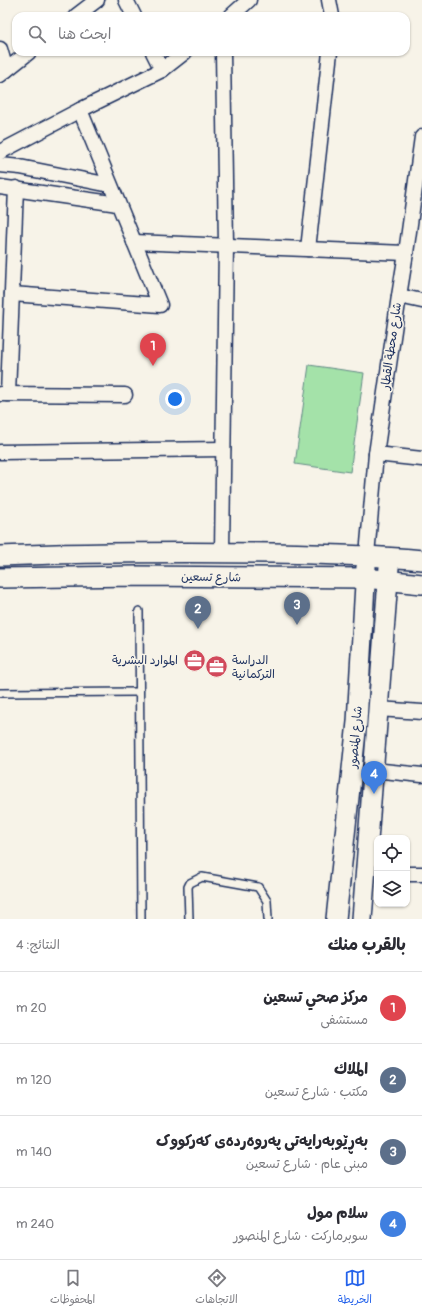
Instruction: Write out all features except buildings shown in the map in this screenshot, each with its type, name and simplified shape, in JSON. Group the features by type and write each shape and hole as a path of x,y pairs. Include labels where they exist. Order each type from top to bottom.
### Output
{"main road":[{"name":"شارع تسعين","path":"0,556 42,554 222,552 366,555 422,560"},
{"name":"شارع المنصور","path":"336,919 357,722 366,555"},
{"name":"شارع المنصور","path":"362,919 371,872 373,770 390,556"},
{"name":"شارع تسعين","path":"0,578 136,576 365,578 422,584"}],"street":[{"path":"81,12 97,0"},
{"path":"126,0 132,12"},
{"path":"236,12 249,0"},
{"path":"329,0 331,12"},
{"path":"0,49 3,73"},
{"path":"3,73 24,56"},
{"path":"155,56 162,70"},
{"path":"0,152 80,110 162,70 180,56"},
{"path":"222,552 226,246 223,56"},
{"path":"308,249 330,56"},
{"path":"8,302 160,305 80,110"},
{"name":"شارع محطة القطار","path":"366,555 376,454 399,296 406,253 417,208 422,137"},
{"path":"0,165 20,167 110,185"},
{"path":"0,187 16,188 118,204"},
{"path":"16,188 8,302 4,394 125,395"},
{"path":"134,242 406,253"},
{"path":"399,296 422,301"},
{"path":"0,452 223,449"},
{"path":"376,454 422,460"},
{"path":"378,709 422,712"},
{"path":"373,770 422,775"},
{"path":"410,874 422,874"}],"lane":[{"path":"139,611 141,919"},
{"path":"0,693 139,692"},
{"path":"189,919 188,888 190,883 202,877 258,887 267,901 268,919"}],"green space":[{"path":"309,365 364,373 350,472 295,464"}],"place":[{"name":"مركز صحي تسعين","path":"153,366"},
{"name":"بەڕێوبەرایەتی پەروەردەی کەرکووک","path":"297,625"},
{"name":"الملاك","path":"198,629"},
{"name":"الموارد البشرية","path":"194,660"},
{"name":"الدراسة التركمانية","path":"217,667"},
{"name":"سلام مول","path":"374,794"}]}
